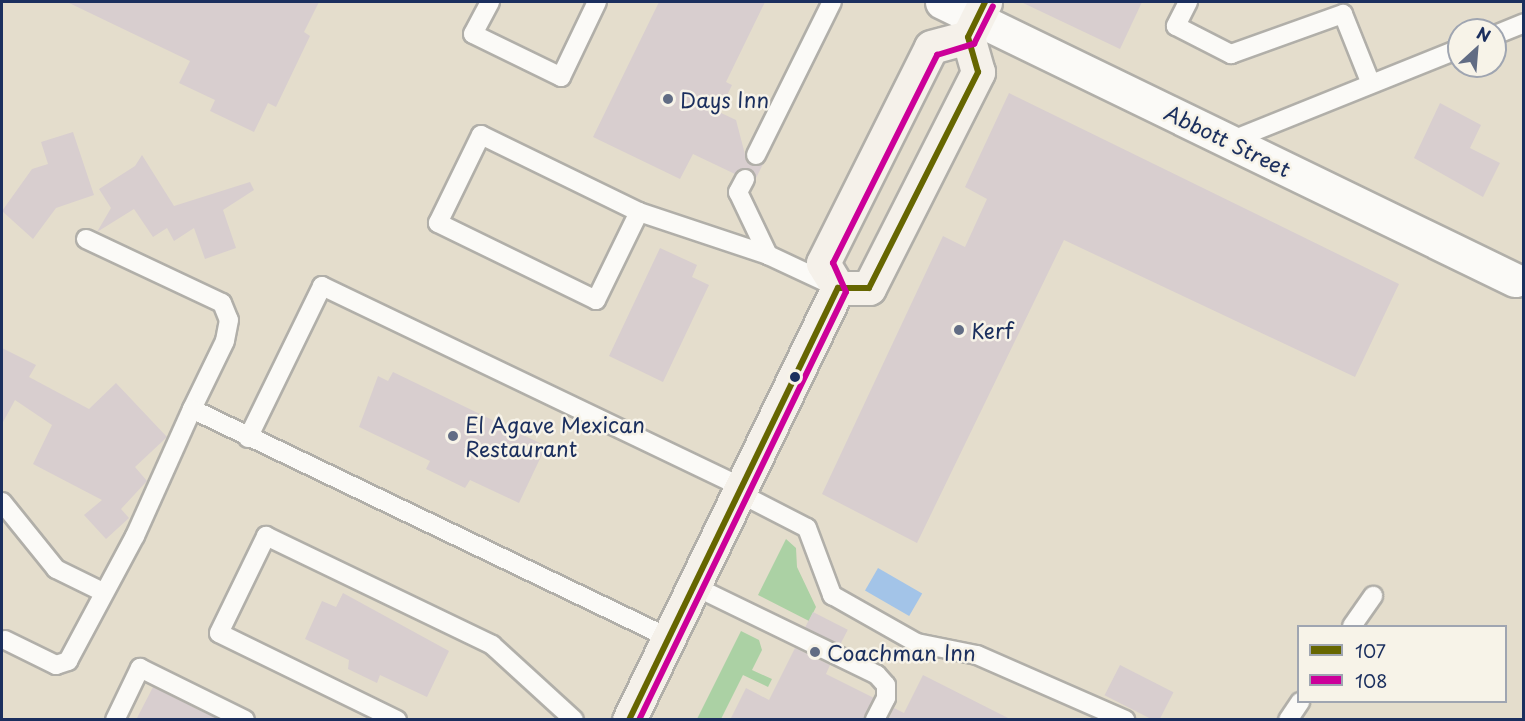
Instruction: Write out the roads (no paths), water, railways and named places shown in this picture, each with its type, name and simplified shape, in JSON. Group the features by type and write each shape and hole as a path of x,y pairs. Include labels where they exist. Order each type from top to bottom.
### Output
{"main road":[{"path":"976,19 978,72 869,288 838,288 823,262 931,47 976,19"},
{"path":"629,720 838,288"}],"street":[{"name":"Abbott Street","path":"942,2 1515,279"}],"lane":[{"path":"489,2 473,34 561,76 597,2"},
{"path":"756,155 832,2"},
{"path":"1188,2 1176,26 1231,54 1342,14 1371,84"},
{"path":"1507,29 1524,23"},
{"path":"1230,141 1447,54"},
{"path":"639,212 596,300 438,223 481,135 639,212 768,255 838,288"},
{"path":"745,179 738,192 768,255"},
{"path":"5,640 57,665 68,661 101,591 135,536 225,341 229,320 222,303 86,239"},
{"path":"248,438 322,286 741,490 807,528 832,595 917,643 977,655 1125,720"},
{"path":"192,409 248,438 669,638"},
{"path":"2,502 56,569 101,591"},
{"path":"397,720 219,633 266,536 492,645 564,718"},
{"path":"694,586 878,675 886,685 886,698 875,720"},
{"path":"1353,625 1373,596"},
{"path":"115,720 140,668 245,720"},
{"path":"1288,720 1299,703"}],"water":[{"path":"878,568 922,594 909,616 865,591"}],"place":[{"name":"Days Inn","path":"668,99"},
{"name":"Kerf","path":"959,330"},
{"name":"El Agave Mexican Restaurant","path":"453,436"},
{"name":"Coachman Inn","path":"815,652"}]}
